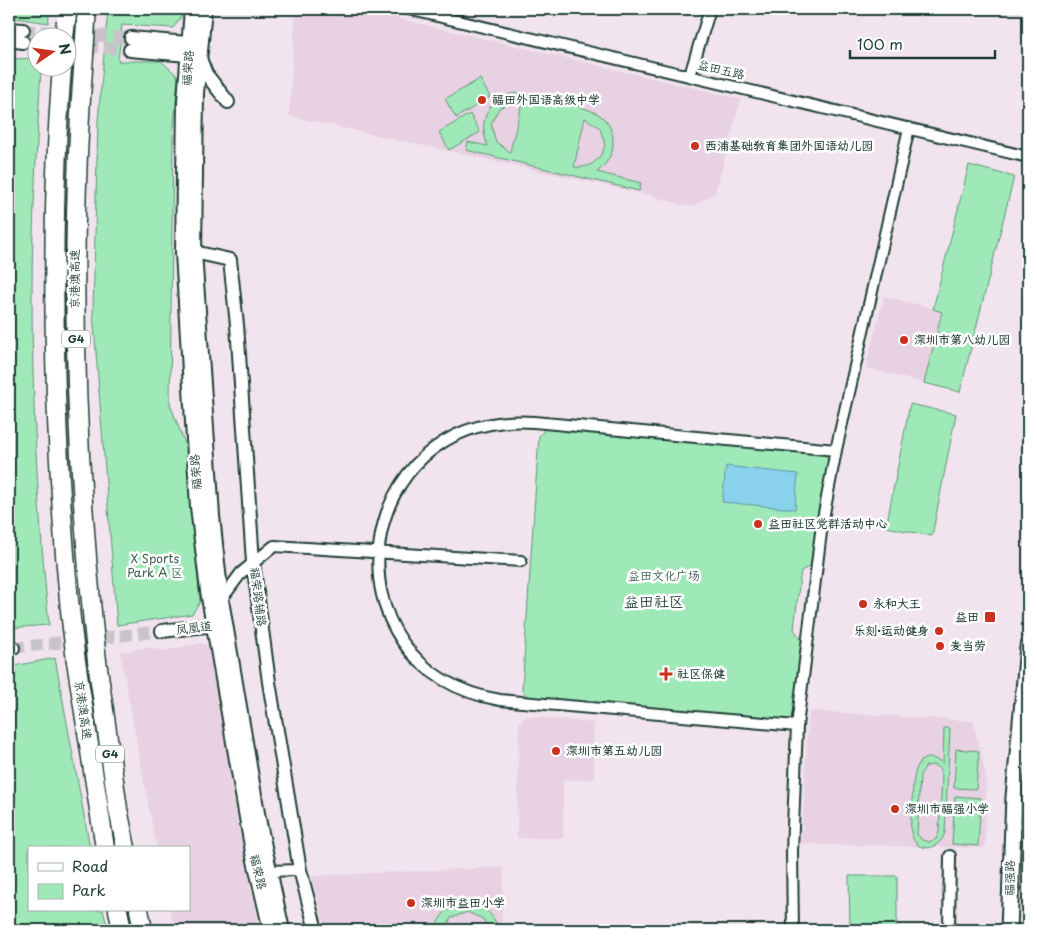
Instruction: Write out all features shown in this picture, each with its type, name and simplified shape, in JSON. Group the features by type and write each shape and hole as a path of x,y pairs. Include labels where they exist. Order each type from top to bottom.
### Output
{"highway":[{"name":"京港澳高速","path":"87,16 75,202 75,285 83,523 97,661 118,809 126,846"},
{"name":"京港澳高速","path":"61,78 53,227 54,331 60,490 76,661 105,846"},
{"path":"118,912 122,930"},
{"path":"139,912 143,930"}],"main road":[{"name":"福荣路","path":"192,9 196,93 194,252 206,445 221,600 220,625 253,852 271,930"},
{"name":"福荣路","path":"204,9 194,50 186,101 183,252 198,507 268,871 282,930"},
{"name":"福强路","path":"1009,930 1014,788 1028,647"}],"street":[{"name":"益田五路","path":"408,9 1028,157"},
{"path":"690,75 710,9"},
{"path":"9,29 23,36 9,40"},
{"path":"130,44 194,50 206,74 228,102"},
{"path":"793,930 792,852 797,726 822,524 836,450 910,128"},
{"name":"福荣路辅路","path":"194,252 230,260 237,325 253,562 269,682 300,870 316,930"},
{"path":"797,726 500,700 459,689 424,666 397,633 381,594 377,552 384,518 394,494 409,472 427,454 446,440 488,424 526,422 836,450"},
{"path":"221,600 241,573 274,546 522,561"},
{"name":"凤凰道","path":"162,631 220,625"},
{"path":"949,930 950,856"},
{"path":"268,871 300,870"}],"shaded area":[{"name":"福田外国语高级中学","path":"296,9 358,9 741,99 715,193 691,207 648,195 289,116"},
{"name":"深圳市第八幼儿园","path":"884,296 942,311 924,383 866,368"},
{"path":"201,643 208,646 212,656 235,809 260,930 174,930 170,912 190,912 190,846 157,846 120,652 148,647 163,651"},
{"name":"深圳市福强小学","path":"809,711 973,721 986,775 985,848 801,844"},
{"name":"深圳市第五幼儿园","path":"528,716 593,723 594,779 563,780 563,838 517,838 519,722"},
{"name":"深圳市益田小学","path":"504,867 501,930 326,930 311,876"}],"green space":[{"path":"9,9 50,9 48,23 9,17"},
{"name":"X Sports Park A 区","path":"108,9 187,9 173,28 122,25 118,61 161,61 178,76 173,137 170,404 186,447 200,602 192,614 117,625 93,313 98,121"},
{"path":"28,58 28,78 40,78 33,238 33,378 39,501 49,625 9,628 9,59"},
{"path":"480,79 490,97 456,118 445,99"},
{"path":"516,93 548,99 585,108 601,116 611,130 613,145 609,158 597,172 641,183 639,191 466,150 468,142 488,146 484,128 487,112 498,99","holes":["510,103 522,103 510,152 496,142 491,124 499,108","585,118 600,128 605,145 601,155 590,165 574,167"]},
{"path":"470,114 480,132 449,150 439,132"},
{"path":"969,165 1014,177 960,392 924,383 942,312 933,309"},
{"path":"910,404 956,414 932,536 886,527"},
{"name":"益田文化广场","path":"547,427 822,451 831,464 815,563 801,571 794,629 804,644 795,714 785,723 534,702 522,691 539,436"},
{"path":"55,658 90,846 28,846 28,912 104,912 108,930 9,930 9,667"},
{"path":"944,728 950,728 945,832 943,838 934,846 924,848 915,842 911,832 913,788 916,770 919,763 925,759 933,758 943,763","holes":["933,765 940,769 942,776 939,832 936,839 929,842 922,840 917,834 920,775 926,766"]},
{"path":"956,749 979,751 976,789 954,788"},
{"path":"955,796 981,798 978,846 952,844"},
{"path":"849,876 897,876 897,930 850,930"},
{"path":"467,903 487,911 494,919 498,930 489,930 483,919 467,912 451,918 445,930 436,930 437,924 447,911"}],"water":[{"path":"726,466 798,474 795,509 722,502"}],"tunnel":[{"path":"23,30 131,38"},
{"path":"23,42 28,42"},
{"path":"78,46 130,50"},
{"path":"13,648 162,631"}],"place":[{"name":"福田外国语高级中学","path":"482,100"},
{"name":"西浦基础教育集团外国语幼儿园","path":"695,146"},
{"name":"深圳市第八幼儿园","path":"904,340"},
{"name":"益田社区党群活动中心","path":"758,524"},
{"name":"永和大王","path":"863,604"},
{"name":"益田","path":"990,617"},
{"name":"乐刻·运动健身","path":"939,631"},
{"name":"麦当劳","path":"940,646"},
{"name":"社区保健","path":"666,674"},
{"name":"深圳市第五幼儿园","path":"556,751"},
{"name":"深圳市福强小学","path":"895,809"},
{"name":"深圳市益田小学","path":"411,903"}],"district":[{"name":"益田社区","path":"654,602"}]}
